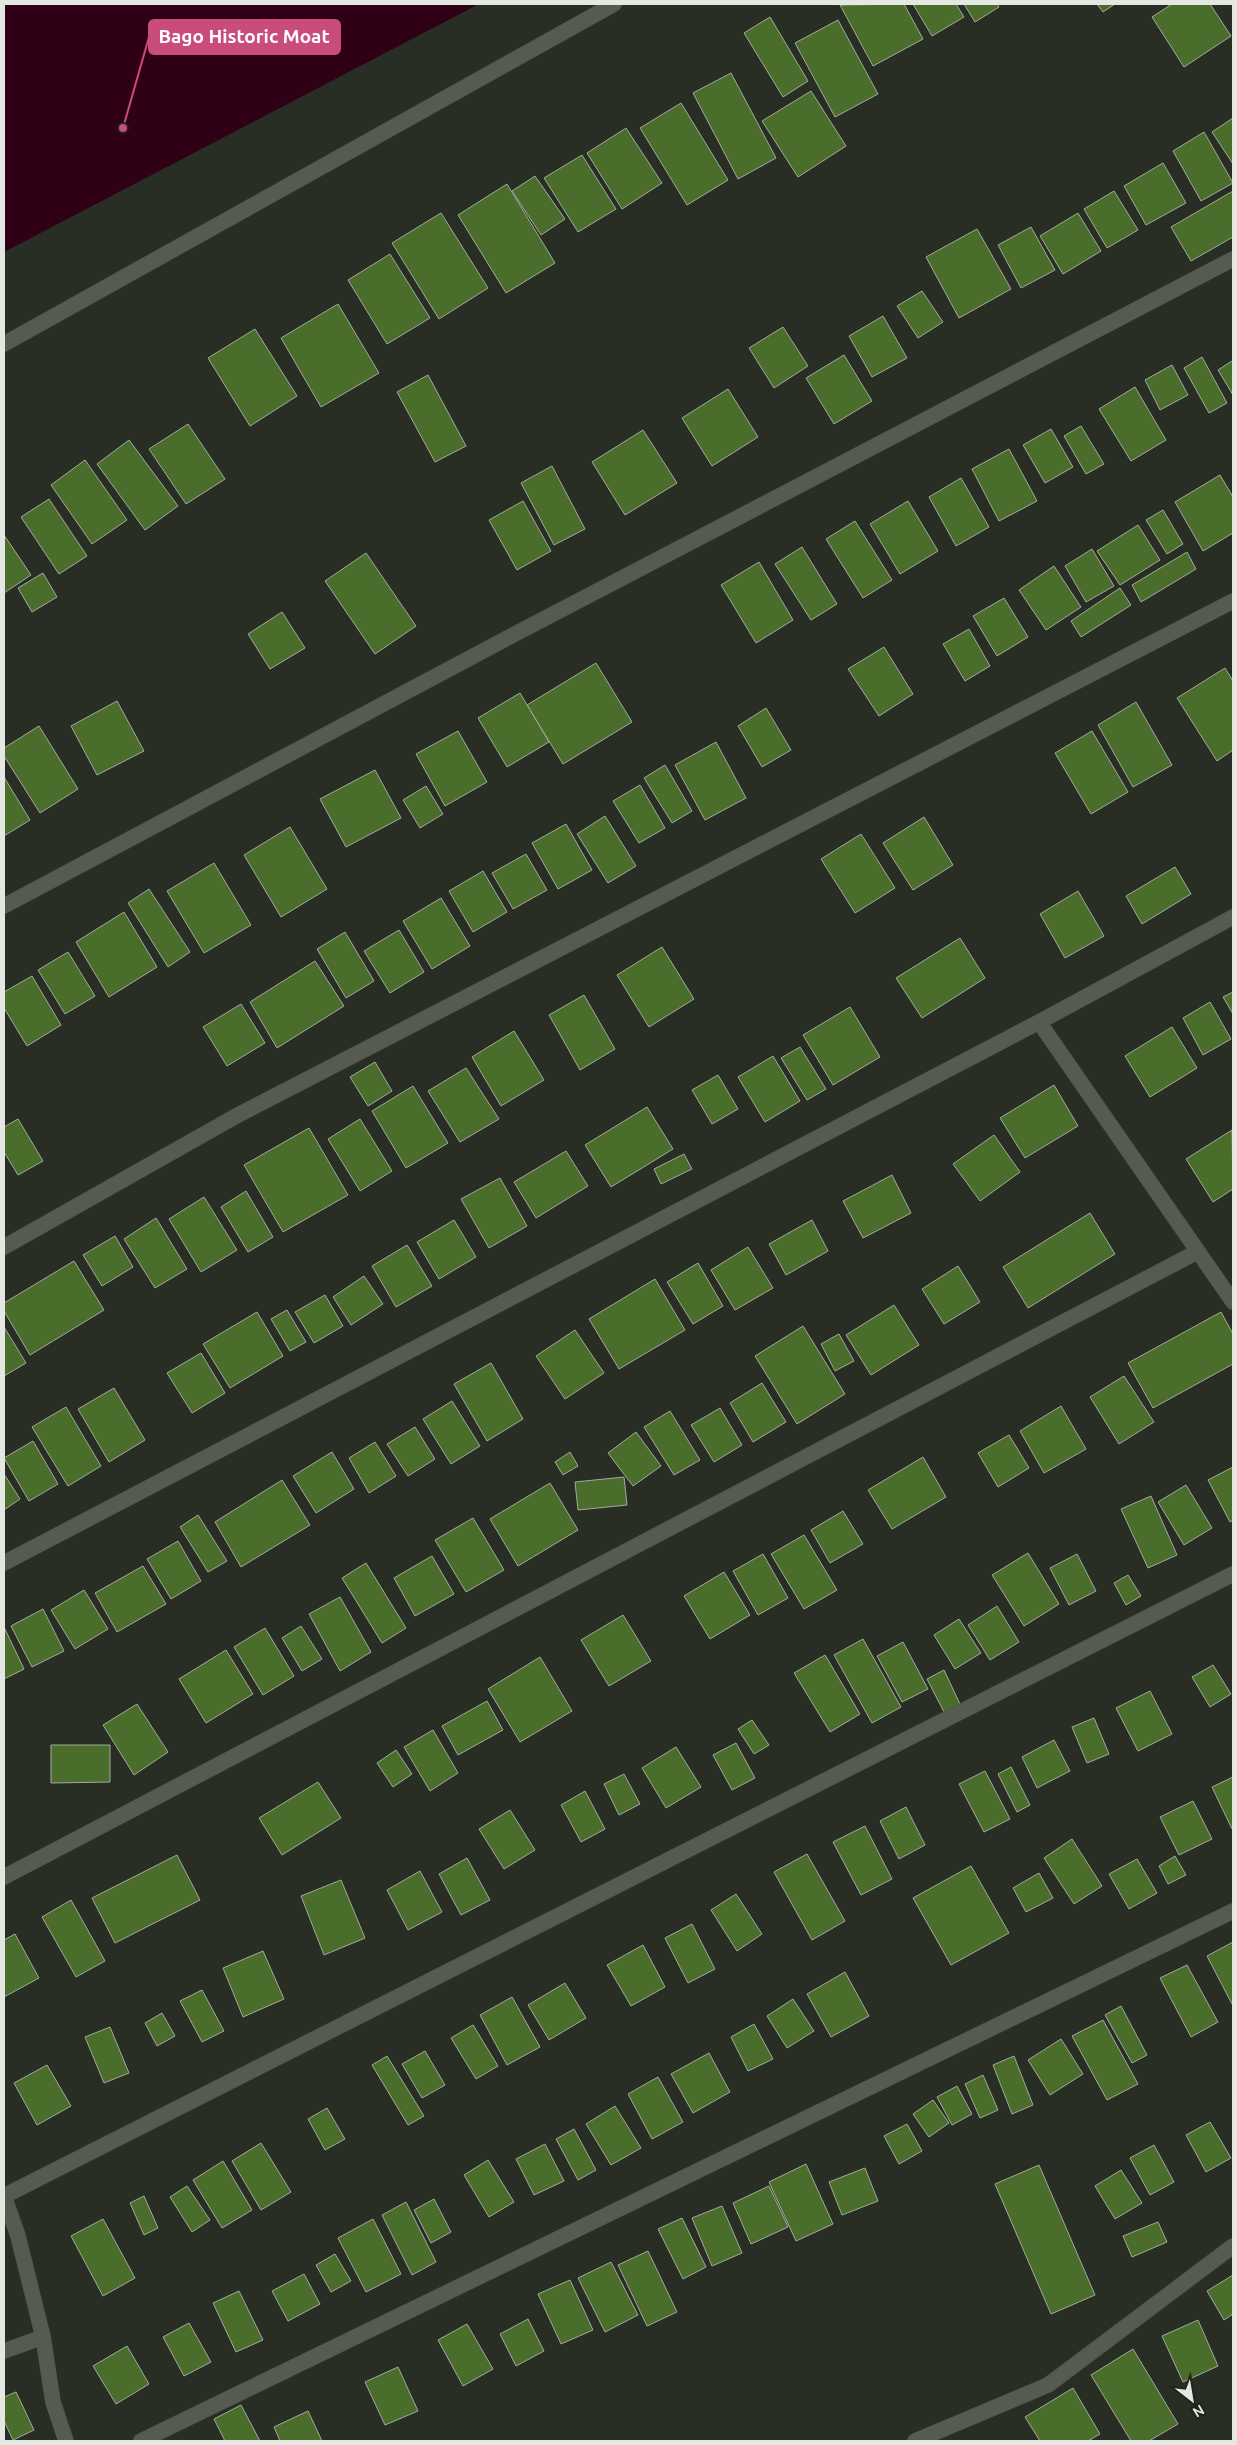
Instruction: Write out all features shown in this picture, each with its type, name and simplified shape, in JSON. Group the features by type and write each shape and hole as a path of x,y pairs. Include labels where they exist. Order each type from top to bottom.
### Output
{"street":[{"path":"4,344 614,4"},
{"path":"4,906 504,640 1233,259"},
{"path":"4,1247 247,1111 1233,601"},
{"path":"4,1563 1039,1022 1233,917"},
{"path":"1039,1022 1233,1302"},
{"path":"4,1877 1197,1252"},
{"path":"66,2441 54,2402 43,2337 18,2236 4,2196 1233,1574"},
{"path":"142,2441 1233,1912"},
{"path":"915,2441 1048,2385 1233,2246"},
{"path":"4,2351 43,2337"}],"shaded area":[{"path":"4,4 479,4 4,252"}],"building":[{"path":"904,4 923,39 873,66 840,5"},
{"path":"913,4 956,4 964,17 932,36"},
{"path":"964,4 997,4 999,7 975,22"},
{"path":"1097,4 1115,4 1103,12"},
{"path":"1172,4 1210,4 1231,36 1184,67 1152,17"},
{"path":"770,17 808,81 783,97 744,33"},
{"path":"838,20 878,94 835,117 795,43"},
{"path":"731,73 776,158 738,179 693,93"},
{"path":"811,91 846,146 798,177 762,121"},
{"path":"681,103 728,180 687,205 640,128"},
{"path":"1233,118 1233,164 1212,132"},
{"path":"626,128 662,183 622,209 587,153"},
{"path":"1204,132 1233,183 1201,201 1173,151"},
{"path":"582,155 616,209 578,232 544,178"},
{"path":"1163,163 1186,203 1146,225 1124,186"},
{"path":"535,176 565,219 541,235 512,191"},
{"path":"507,184 555,263 506,293 458,215"},
{"path":"1114,191 1138,230 1107,248 1084,209"},
{"path":"1233,191 1233,237 1191,261 1171,227"},
{"path":"441,213 488,288 439,319 392,243"},
{"path":"1078,213 1101,251 1063,274 1040,236"},
{"path":"1031,227 1055,270 1021,288 998,245"},
{"path":"977,229 1011,289 959,318 926,257"},
{"path":"390,254 430,318 387,344 348,280"},
{"path":"922,291 943,322 918,338 897,306"},
{"path":"338,304 379,373 321,407 281,338"},
{"path":"883,316 907,358 872,377 849,336"},
{"path":"783,327 808,366 774,388 749,348"},
{"path":"255,329 297,396 250,426 208,358"},
{"path":"844,355 872,401 834,424 806,378"},
{"path":"1202,357 1227,403 1209,413 1184,368"},
{"path":"1232,361 1233,364 1233,395 1218,370"},
{"path":"1172,365 1188,395 1160,410 1145,380"},
{"path":"428,375 466,446 435,462 397,392"},
{"path":"1135,387 1166,440 1131,461 1099,409"},
{"path":"728,389 758,437 712,466 682,418"},
{"path":"188,424 225,479 186,504 149,449"},
{"path":"1081,426 1104,464 1086,474 1064,436"},
{"path":"1051,429 1073,467 1045,483 1023,445"},
{"path":"643,430 677,483 625,515 592,462"},
{"path":"129,440 178,506 145,530 97,464"},
{"path":"1009,449 1037,501 999,521 972,469"},
{"path":"85,460 127,520 92,544 51,485"},
{"path":"552,466 585,529 554,545 521,483"},
{"path":"1220,475 1233,497 1233,533 1203,551 1175,502"},
{"path":"961,478 989,527 956,546 929,497"},
{"path":"49,499 87,556 59,574 21,517"},
{"path":"523,501 551,551 517,570 489,520"},
{"path":"908,501 938,551 900,574 870,524"},
{"path":"1163,510 1183,544 1167,554 1146,520"},
{"path":"855,521 892,580 863,598 826,539"},
{"path":"1138,525 1160,560 1120,585 1097,551"},
{"path":"4,535 31,575 4,593"},
{"path":"802,547 837,604 811,620 775,564"},
{"path":"1092,549 1114,586 1086,602 1065,566"},
{"path":"1187,552 1196,569 1141,602 1132,585"},
{"path":"366,553 416,626 375,654 325,581"},
{"path":"759,562 793,620 756,643 721,585"},
{"path":"1054,566 1081,607 1046,630 1019,590"},
{"path":"43,573 57,597 32,612 18,588"},
{"path":"1120,588 1131,605 1081,637 1071,621"},
{"path":"1004,598 1028,637 997,656 973,616"},
{"path":"282,612 305,648 270,669 248,634"},
{"path":"969,629 990,666 965,681 943,644"},
{"path":"884,647 913,694 879,716 848,669"},
{"path":"596,663 632,722 563,764 527,705"},
{"path":"1225,668 1233,681 1233,750 1217,761 1177,698"},
{"path":"520,693 549,742 507,767 478,718"},
{"path":"117,701 144,751 97,775 71,726"},
{"path":"1136,702 1172,765 1133,787 1098,725"},
{"path":"766,708 791,750 762,767 738,726"},
{"path":"39,726 78,789 40,813 4,756 4,748"},
{"path":"458,731 487,782 445,806 416,754"},
{"path":"1092,731 1128,792 1091,814 1055,753"},
{"path":"716,742 746,798 705,820 675,765"},
{"path":"665,765 692,811 672,823 644,778"},
{"path":"375,770 401,818 346,847 320,799"},
{"path":"4,777 30,820 4,836"},
{"path":"640,785 665,828 639,843 613,801"},
{"path":"426,786 443,814 420,828 403,800"},
{"path":"605,816 636,866 608,883 577,834"},
{"path":"924,817 953,865 913,890 883,843"},
{"path":"566,824 592,870 558,889 532,843"},
{"path":"290,827 327,889 281,917 244,855"},
{"path":"861,834 895,888 855,913 821,859"},
{"path":"526,854 547,890 513,909 492,873"},
{"path":"214,863 251,925 204,953 167,891"},
{"path":"1175,867 1191,894 1142,924 1126,896"},
{"path":"483,871 507,912 473,932 449,891"},
{"path":"149,889 190,952 168,967 128,903"},
{"path":"1078,891 1104,936 1065,958 1040,914"},
{"path":"441,898 470,946 432,969 403,921"},
{"path":"124,912 157,967 109,997 76,942"},
{"path":"399,930 424,972 390,993 364,951"},
{"path":"345,932 374,981 346,998 317,949"},
{"path":"960,938 985,978 922,1018 896,978"},
{"path":"662,947 694,999 649,1027 617,975"},
{"path":"68,952 95,996 65,1014 38,970"},
{"path":"315,961 344,1006 277,1048 250,1002"},
{"path":"32,976 61,1025 27,1046 4,1008 4,992"},
{"path":"1233,992 1233,1014 1223,997"},
{"path":"584,995 615,1049 580,1070 549,1015"},
{"path":"1210,1002 1231,1039 1203,1055 1183,1018"},
{"path":"241,1004 265,1043 227,1066 203,1027"},
{"path":"850,1007 880,1057 833,1085 803,1035"},
{"path":"1172,1027 1197,1068 1150,1097 1125,1056"},
{"path":"514,1031 544,1080 501,1106 472,1057"},
{"path":"800,1047 826,1089 807,1100 781,1058"},
{"path":"773,1056 800,1101 765,1122 738,1077"},
{"path":"375,1062 392,1091 368,1106 350,1077"},
{"path":"466,1068 499,1119 460,1142 428,1091"},
{"path":"718,1075 738,1109 712,1124 692,1090"},
{"path":"1054,1085 1078,1126 1025,1158 1000,1118"},
{"path":"413,1086 448,1143 406,1168 372,1111"},
{"path":"647,1107 673,1149 611,1187 585,1145"},
{"path":"18,1119 43,1161 18,1175 4,1152 4,1127"},
{"path":"360,1119 392,1171 360,1191 328,1139"},
{"path":"309,1128 348,1195 283,1232 244,1165"},
{"path":"1232,1130 1233,1189 1213,1202 1186,1159"},
{"path":"994,1135 1020,1172 980,1201 953,1164"},
{"path":"566,1151 588,1186 536,1218 514,1182"},
{"path":"684,1154 692,1169 661,1184 654,1169"},
{"path":"892,1175 911,1213 863,1238 843,1201"},
{"path":"500,1178 527,1226 489,1248 461,1199"},
{"path":"246,1191 273,1237 248,1252 221,1207"},
{"path":"204,1197 237,1250 201,1272 169,1219"},
{"path":"1090,1213 1115,1254 1028,1308 1003,1267"},
{"path":"156,1218 187,1269 155,1288 124,1239"},
{"path":"454,1220 476,1257 439,1279 417,1242"},
{"path":"812,1220 828,1251 786,1275 769,1244"},
{"path":"115,1236 133,1267 102,1286 83,1255"},
{"path":"407,1245 432,1286 396,1307 372,1266"},
{"path":"748,1247 773,1288 735,1310 711,1270"},
{"path":"74,1261 104,1310 30,1355 4,1311 4,1303"},
{"path":"698,1263 723,1306 693,1324 667,1282"},
{"path":"958,1266 980,1302 944,1324 922,1289"},
{"path":"364,1276 383,1304 351,1325 333,1297"},
{"path":"655,1279 685,1330 619,1369 589,1319"},
{"path":"325,1295 343,1326 314,1343 295,1312"},
{"path":"894,1305 919,1345 871,1375 846,1335"},
{"path":"287,1310 306,1342 290,1351 271,1319"},
{"path":"257,1312 283,1356 230,1388 203,1344"},
{"path":"1221,1312 1233,1334 1233,1364 1153,1408 1128,1363"},
{"path":"803,1326 845,1394 797,1424 755,1356"},
{"path":"4,1327 26,1363 4,1376"},
{"path":"575,1330 604,1373 565,1399 536,1356"},
{"path":"839,1334 854,1361 835,1371 821,1344"},
{"path":"201,1353 225,1393 192,1413 167,1373"},
{"path":"491,1363 523,1419 487,1441 454,1384"},
{"path":"1124,1376 1154,1422 1119,1444 1090,1397"},
{"path":"762,1383 786,1422 753,1442 730,1403"},
{"path":"114,1388 145,1440 109,1462 78,1409"},
{"path":"452,1401 480,1446 451,1464 423,1419"},
{"path":"1061,1406 1086,1449 1044,1473 1020,1431"},
{"path":"66,1407 101,1466 68,1486 32,1427"},
{"path":"720,1408 742,1445 714,1462 691,1425"},
{"path":"670,1411 700,1460 674,1475 644,1427"},
{"path":"415,1427 435,1459 408,1476 387,1444"},
{"path":"636,1432 661,1466 633,1486 608,1453"},
{"path":"1009,1435 1029,1468 998,1487 978,1453"},
{"path":"33,1441 58,1484 29,1501 4,1458"},
{"path":"375,1442 396,1476 369,1493 349,1458"},
{"path":"332,1452 354,1489 316,1513 293,1476"},
{"path":"570,1452 578,1466 563,1475 555,1462"},
{"path":"923,1457 946,1497 892,1529 868,1490"},
{"path":"1233,1467 1233,1520 1230,1522 1208,1480"},
{"path":"4,1474 20,1499 4,1510"},
{"path":"624,1477 627,1505 578,1510 575,1482"},
{"path":"282,1480 310,1525 241,1567 215,1522"},
{"path":"550,1483 578,1530 518,1566 490,1519"},
{"path":"1186,1485 1212,1528 1184,1545 1158,1502"},
{"path":"1151,1496 1177,1555 1148,1568 1121,1509"},
{"path":"843,1511 863,1544 830,1563 811,1530"},
{"path":"198,1515 227,1561 208,1572 180,1527"},
{"path":"473,1518 504,1570 466,1592 435,1540"},
{"path":"804,1535 837,1590 804,1609 771,1554"},
{"path":"178,1541 201,1581 171,1599 147,1559"},
{"path":"1028,1553 1059,1604 1024,1626 992,1575"},
{"path":"763,1554 788,1598 758,1615 733,1571"},
{"path":"1077,1554 1096,1591 1069,1605 1050,1568"},
{"path":"432,1556 454,1594 415,1616 394,1578"},
{"path":"366,1563 406,1628 382,1643 342,1578"},
{"path":"143,1566 166,1604 117,1632 95,1593"},
{"path":"724,1572 750,1615 710,1639 684,1596"},
{"path":"1128,1575 1141,1596 1126,1605 1114,1583"},
{"path":"84,1590 108,1629 75,1649 51,1610"},
{"path":"340,1597 371,1652 340,1671 309,1614"},
{"path":"997,1606 1019,1642 990,1660 968,1625"},
{"path":"43,1609 64,1651 32,1667 11,1626"},
{"path":"623,1615 651,1661 609,1686 581,1640"},
{"path":"959,1619 981,1653 955,1669 934,1635"},
{"path":"301,1626 322,1659 302,1671 282,1638"},
{"path":"4,1627 24,1669 4,1679"},
{"path":"265,1628 294,1676 263,1695 234,1647"},
{"path":"863,1639 901,1707 872,1723 834,1655"},
{"path":"903,1642 928,1689 902,1702 877,1656"},
{"path":"226,1650 253,1694 206,1723 179,1679"},
{"path":"825,1655 860,1714 830,1732 794,1673"},
{"path":"540,1657 572,1711 520,1742 488,1689"},
{"path":"1213,1665 1231,1694 1210,1707 1192,1677"},
{"path":"944,1670 960,1704 944,1712 927,1679"},
{"path":"1150,1691 1172,1734 1138,1751 1116,1708"},
{"path":"487,1701 503,1730 458,1755 442,1726"},
{"path":"137,1704 168,1752 134,1775 103,1725"},
{"path":"1094,1718 1109,1754 1087,1763 1072,1727"},
{"path":"752,1720 769,1745 754,1754 738,1729"},
{"path":"433,1730 458,1773 430,1791 404,1747"},
{"path":"1054,1740 1070,1771 1037,1788 1022,1757"},
{"path":"736,1743 755,1778 732,1790 713,1755"},
{"path":"51,1745 110,1745 110,1782 51,1783"},
{"path":"676,1747 701,1787 666,1808 642,1768"},
{"path":"396,1750 412,1774 393,1787 377,1763"},
{"path":"1011,1767 1030,1805 1017,1812 998,1774"},
{"path":"985,1771 1010,1819 984,1832 959,1784"},
{"path":"624,1774 640,1804 619,1815 604,1784"},
{"path":"1233,1777 1233,1828 1232,1829 1212,1787"},
{"path":"318,1782 341,1818 282,1855 259,1818"},
{"path":"585,1791 605,1829 581,1842 561,1805"},
{"path":"1193,1801 1212,1839 1179,1855 1160,1817"},
{"path":"906,1807 925,1845 899,1859 880,1821"},
{"path":"510,1810 535,1850 504,1869 479,1829"},
{"path":"865,1826 892,1879 861,1895 833,1842"},
{"path":"1072,1839 1102,1886 1074,1904 1044,1858"},
{"path":"807,1854 845,1921 812,1940 774,1872"},
{"path":"177,1855 200,1900 115,1943 92,1898"},
{"path":"1175,1856 1186,1875 1168,1884 1159,1866"},
{"path":"467,1858 490,1900 461,1915 439,1874"},
{"path":"1137,1859 1157,1893 1129,1909 1109,1874"},
{"path":"971,1866 1009,1933 951,1965 913,1898"},
{"path":"420,1871 442,1912 408,1930 387,1890"},
{"path":"1039,1873 1053,1898 1026,1912 1013,1888"},
{"path":"341,1880 365,1938 324,1955 301,1896"},
{"path":"736,1894 762,1934 737,1951 711,1910"},
{"path":"71,1900 105,1961 76,1977 42,1917"},
{"path":"692,1924 715,1969 688,1983 665,1938"},
{"path":"15,1934 39,1978 4,1997 4,1940"},
{"path":"1233,1942 1233,2003 1232,2004 1207,1956"},
{"path":"643,1945 665,1987 631,2006 607,1965"},
{"path":"263,1951 284,1999 243,2017 223,1968"},
{"path":"1187,1965 1218,2022 1191,2037 1160,1978"},
{"path":"845,1972 869,2016 831,2037 807,1994"},
{"path":"565,1983 586,2018 549,2040 528,2005"},
{"path":"202,1990 224,2031 202,2042 180,2001"},
{"path":"512,1997 540,2047 507,2065 480,2015"},
{"path":"793,1999 814,2031 787,2048 767,2016"},
{"path":"1121,2006 1147,2055 1132,2063 1105,2015"},
{"path":"162,2013 175,2036 157,2046 145,2023"},
{"path":"1103,2020 1138,2084 1107,2100 1072,2036"},
{"path":"754,2024 773,2059 748,2071 731,2037"},
{"path":"473,2025 498,2066 476,2079 451,2038"},
{"path":"110,2027 129,2073 104,2083 85,2037"},
{"path":"1061,2039 1083,2074 1050,2095 1028,2060"},
{"path":"425,2051 445,2085 422,2098 402,2064"},
{"path":"709,2053 730,2092 693,2113 671,2074"},
{"path":"387,2056 424,2116 408,2125 372,2065"},
{"path":"1014,2056 1033,2105 1012,2114 993,2065"},
{"path":"47,2065 71,2106 37,2125 14,2083"},
{"path":"983,2075 998,2110 980,2118 965,2084"},
{"path":"658,2077 683,2122 652,2139 628,2094"},
{"path":"957,2086 972,2114 952,2125 937,2097"},
{"path":"933,2100 949,2123 929,2137 913,2114"},
{"path":"615,2106 641,2148 611,2165 586,2124"},
{"path":"327,2108 345,2139 325,2150 308,2119"},
{"path":"1210,2122 1231,2158 1206,2172 1186,2135"},
{"path":"907,2124 922,2151 899,2164 884,2136"},
{"path":"574,2129 596,2170 578,2180 556,2139"},
{"path":"261,2143 291,2192 261,2210 232,2161"},
{"path":"545,2144 564,2181 534,2195 516,2159"},
{"path":"1154,2145 1174,2182 1150,2195 1130,2158"},
{"path":"488,2160 514,2202 489,2217 464,2175"},
{"path":"223,2161 252,2210 222,2228 193,2180"},
{"path":"806,2164 833,2224 796,2241 769,2182"},
{"path":"1039,2165 1095,2295 1051,2314 995,2184"},
{"path":"865,2168 878,2201 842,2215 829,2182"},
{"path":"1121,2170 1142,2203 1115,2219 1095,2186"},
{"path":"187,2186 210,2220 192,2232 170,2197"},
{"path":"769,2186 788,2227 751,2244 733,2203"},
{"path":"144,2196 158,2228 144,2235 130,2203"},
{"path":"434,2199 451,2232 431,2243 414,2210"},
{"path":"406,2202 436,2262 412,2275 382,2215"},
{"path":"722,2206 742,2253 712,2266 692,2218"},
{"path":"682,2218 706,2267 683,2279 658,2229"},
{"path":"103,2219 135,2278 103,2296 71,2236"},
{"path":"373,2219 401,2274 366,2292 338,2238"},
{"path":"1158,2222 1167,2242 1132,2257 1123,2236"},
{"path":"648,2251 677,2312 647,2326 618,2265"},
{"path":"335,2254 351,2281 331,2292 316,2265"},
{"path":"611,2262 638,2315 605,2332 578,2278"},
{"path":"304,2274 320,2304 288,2321 272,2291"},
{"path":"1233,2275 1233,2314 1224,2320 1207,2291"},
{"path":"570,2280 593,2330 561,2344 538,2294"},
{"path":"239,2291 263,2340 236,2352 213,2303"},
{"path":"528,2319 544,2351 516,2366 500,2334"},
{"path":"1198,2320 1218,2366 1183,2382 1162,2336"},
{"path":"189,2323 211,2362 184,2376 163,2337"},
{"path":"467,2324 493,2369 463,2386 438,2340"},
{"path":"127,2346 149,2384 116,2404 93,2366"},
{"path":"1133,2349 1178,2424 1149,2441 1131,2441 1091,2375"},
{"path":"398,2367 418,2411 385,2425 365,2382"},
{"path":"1073,2388 1100,2434 1088,2441 1040,2441 1025,2417"},
{"path":"16,2392 34,2430 13,2440 4,2421 4,2397"},
{"path":"241,2405 260,2441 225,2441 214,2419"},
{"path":"308,2411 322,2441 280,2441 274,2427"}],"place":[{"name":"Bago Historic Moat","path":"123,128"}]}
